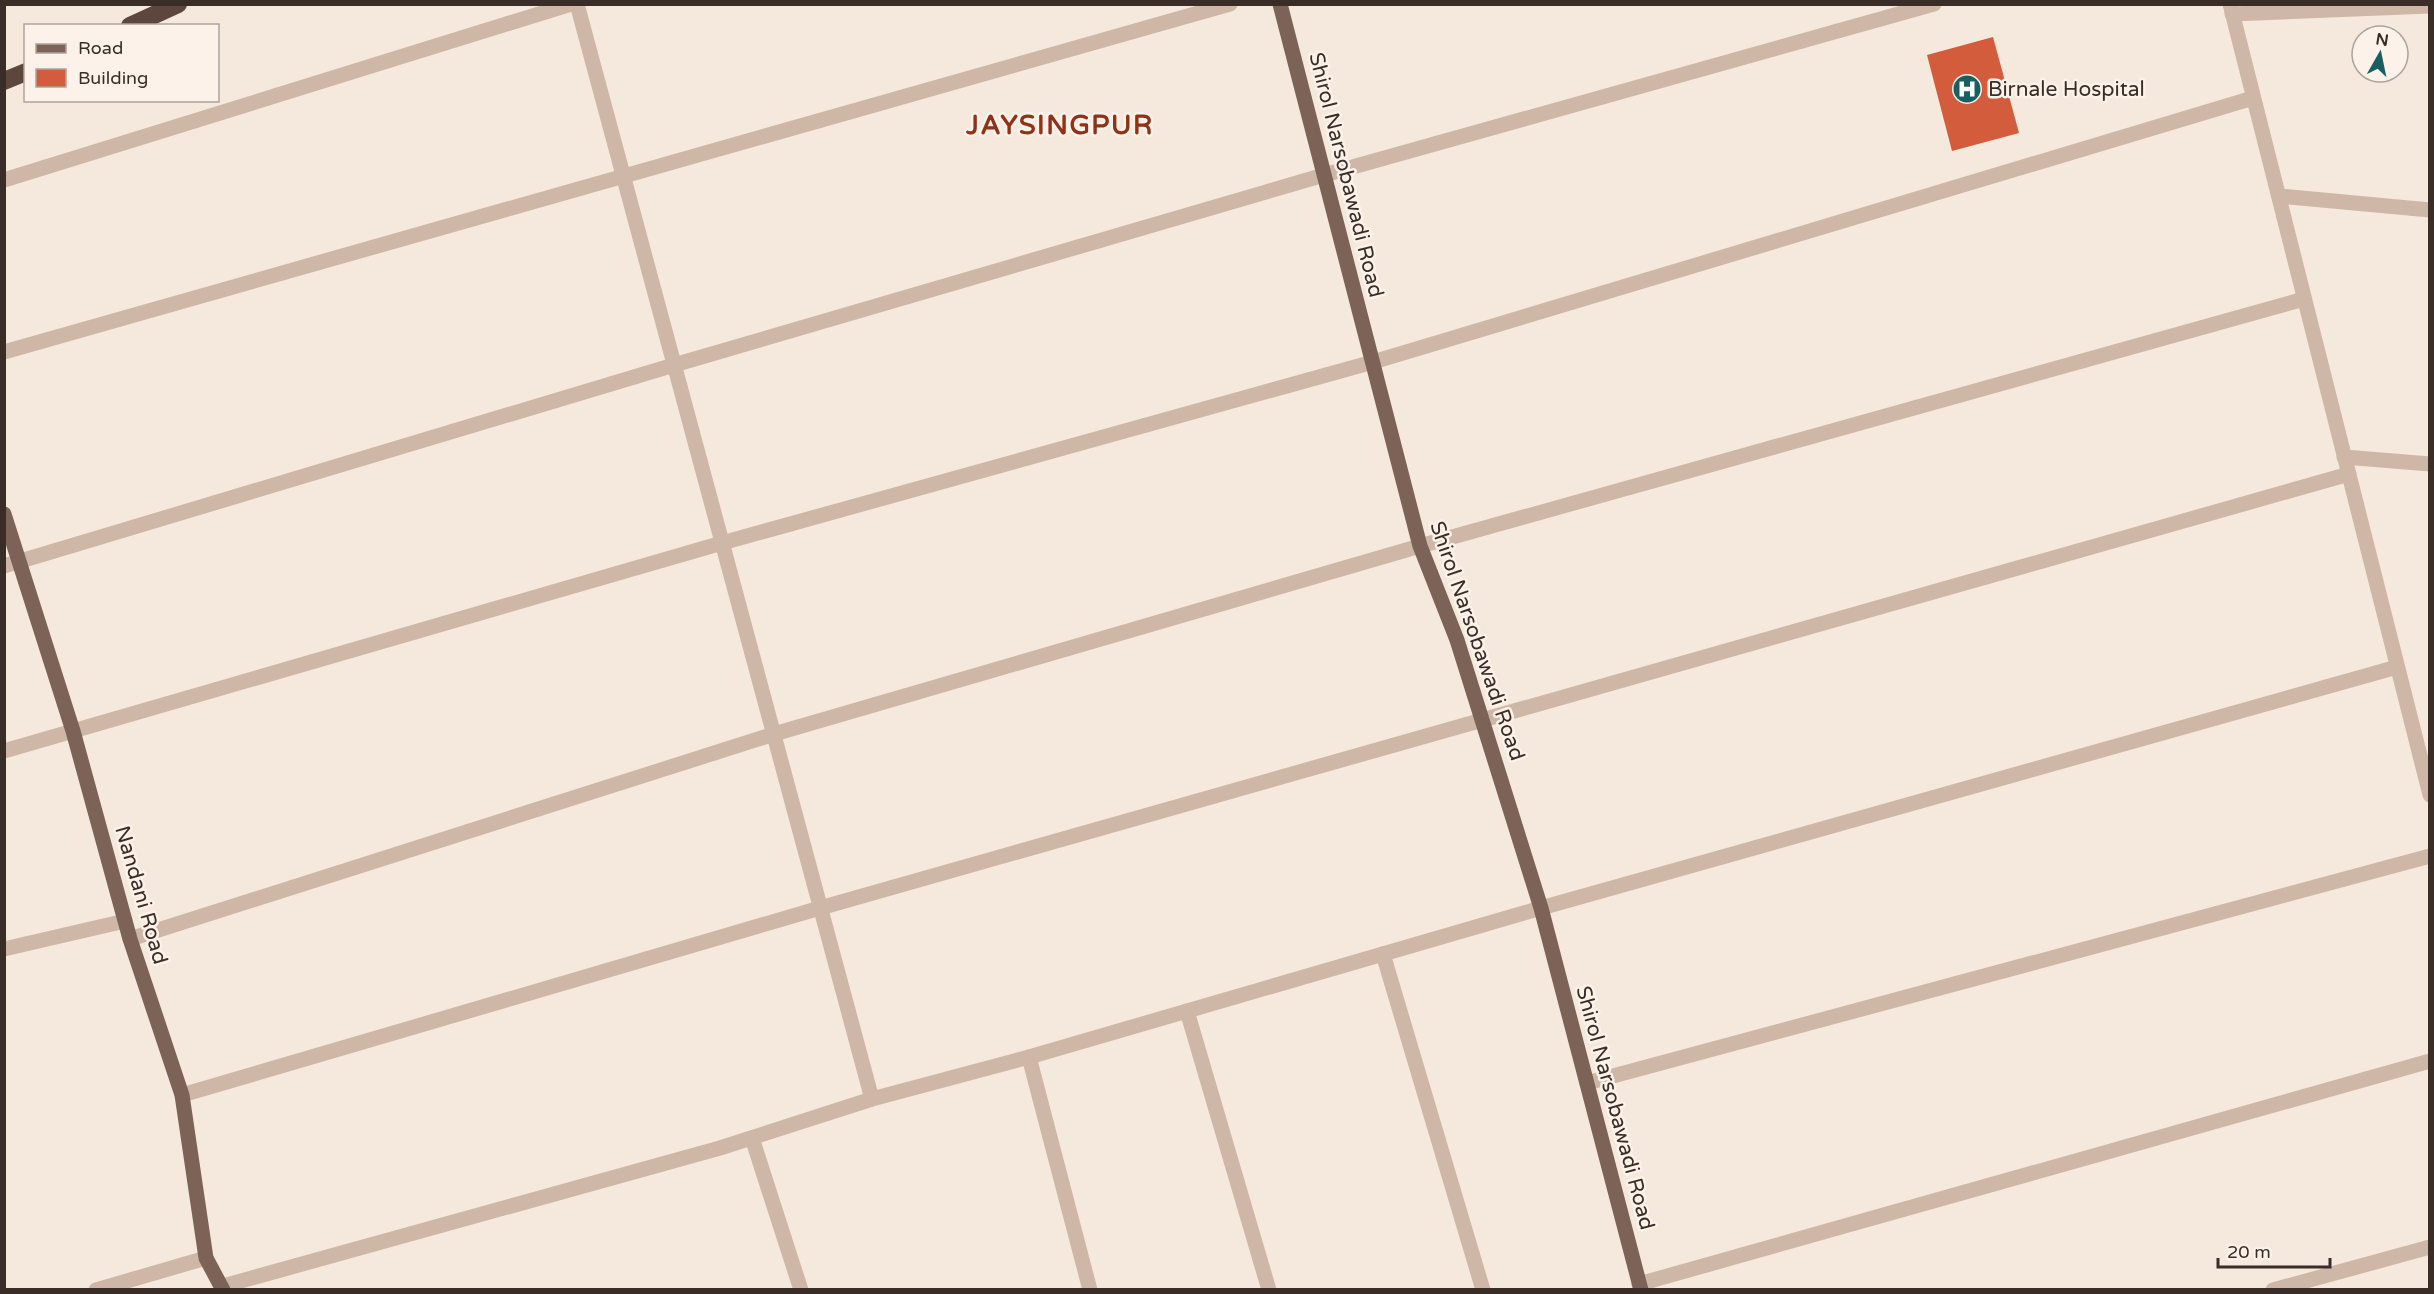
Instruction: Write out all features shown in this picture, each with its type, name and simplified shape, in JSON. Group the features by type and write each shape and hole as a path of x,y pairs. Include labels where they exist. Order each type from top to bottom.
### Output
{"highway":[{"path":"134,24 178,4"},
{"path":"4,81 24,73"}],"main road":[{"name":"Shirol Narsobawadi Road","path":"1280,4 1420,546 1456,640 1541,908 1640,1287"},
{"name":"Nandani Road","path":"4,514 11,564 73,731 130,939 182,1095 206,1258 223,1288"}],"street":[{"path":"4,180 571,4"},
{"path":"577,4 872,1099"},
{"path":"4,352 1230,4"},
{"path":"11,564 674,365 1324,175 1934,4"},
{"path":"2430,6 2231,9 2430,795"},
{"path":"4,751 722,543 1373,362 2253,98"},
{"path":"2278,196 2430,210"},
{"path":"130,939 774,734 1420,546 2304,299"},
{"path":"2344,456 2430,464"},
{"path":"182,1095 820,908 2349,474"},
{"path":"223,1288 752,1138 872,1099 1029,1057 1541,908 2397,667"},
{"path":"1587,1083 2430,856"},
{"path":"4,949 125,921"},
{"path":"1383,954 1483,1290"},
{"path":"1187,1011 1269,1290"},
{"path":"1029,1057 1090,1290"},
{"path":"1640,1287 2430,1061"},
{"path":"752,1138 801,1290"},
{"path":"2273,1290 2430,1247"},
{"path":"96,1290 206,1258"}],"building":[{"path":"1993,37 2019,133 1952,151 1927,55"}],"place":[{"name":"Birnale Hospital","path":"1967,89"}],"district":[{"name":"JAYSINGPUR","path":"1060,125"}]}
